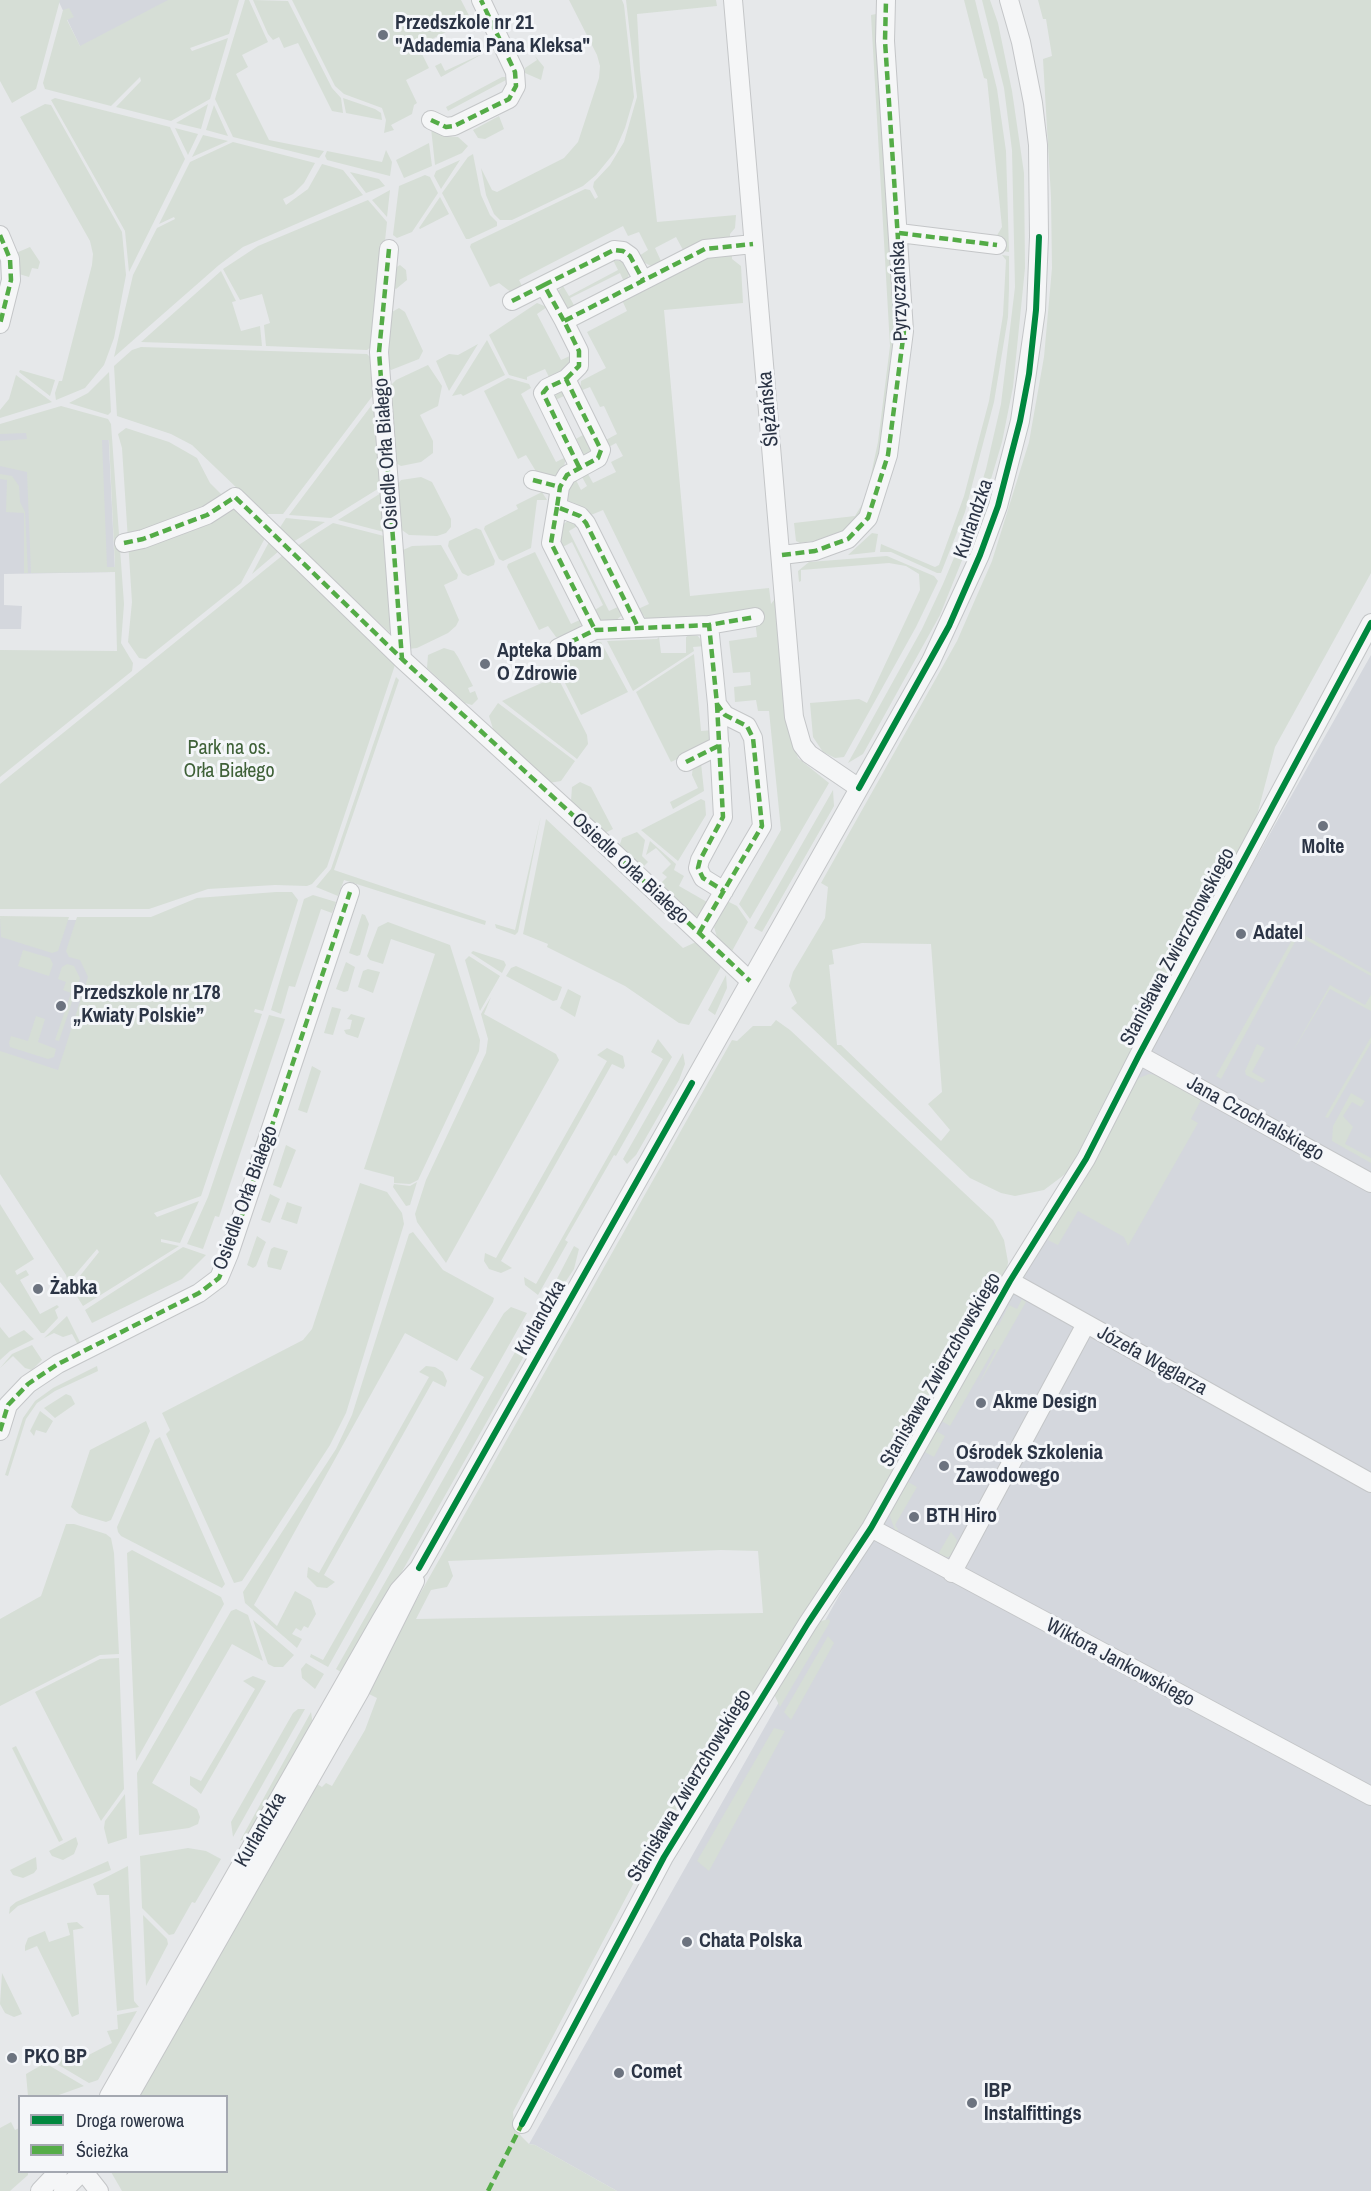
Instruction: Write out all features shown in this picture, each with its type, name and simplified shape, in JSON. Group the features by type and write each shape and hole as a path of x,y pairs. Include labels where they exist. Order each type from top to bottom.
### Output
{"street":[{"path":"431,120 446,127 454,126 509,99 516,86 515,72 481,0"},
{"name":"Ślężańska","path":"733,0 794,717 798,733 809,754 860,788"},
{"name":"Pyrzyczańska","path":"782,555 815,551 848,539 868,518 888,455 904,331 885,41 886,0"},
{"name":"Kurlandzka","path":"110,2095 381,1620 399,1590 419,1568 932,660 959,605 998,506 1020,421 1036,310 1040,187 1033,103 1011,2"},
{"path":"899,233 997,245"},
{"path":"0,235 10,259 11,280 0,324"},
{"path":"564,321 705,249 753,244"},
{"name":"Osiedle Orła Białego","path":"390,249 380,352 402,659"},
{"path":"512,301 614,250 623,251 630,256 643,280"},
{"path":"544,285 579,351 579,366 566,379 547,388 543,393 579,467"},
{"path":"566,379 601,450 598,458 567,474 560,487 551,543 595,630"},
{"path":"533,480 560,487"},
{"name":"Osiedle Orła Białego","path":"124,543 207,515 235,497 402,659 750,981"},
{"path":"557,507 580,516 586,523 638,627"},
{"path":"558,648 595,630 709,625 755,617"},
{"name":"Stanisława Zwierzchowskiego","path":"522,2124 664,1857 808,1623 871,1528 1010,1281 1086,1159 1139,1055 1371,623"},
{"path":"709,625 720,745 723,817 698,868 703,878 724,891"},
{"name":"Osiedle Orła Białego","path":"699,933 762,826 753,738 747,726 725,715 717,704"},
{"path":"686,762 720,745"},
{"name":"Osiedle Orła Białego","path":"0,1431 8,1405 28,1383 58,1364 199,1293 219,1278 230,1254 350,892"},
{"name":"Jana Czochralskiego","path":"1139,1055 1371,1183"},
{"path":"1010,1281 1086,1324"},
{"name":"Józefa Węglarza","path":"952,1573 1086,1324 1371,1483"},
{"name":"Wiktora Jankowskiego","path":"871,1528 1371,1796"},
{"name":"Kurlandzka","path":"130,2095 360,1691 412,1592 419,1568"},
{"path":"40,2191 57,2173"},
{"path":"63,2191 82,2173"},
{"path":"84,2173 99,2191"}],"shaded area":[{"path":"58,0 232,0 95,78"},
{"path":"108,424 115,572 4,574 4,605 22,606 21,629 0,629 0,428"},
{"path":"1371,655 1371,2191 617,2191 535,2145 529,2144"},
{"name":"Przedszkole nr 178 „Kwiaty Polskie”","path":"0,919 150,921 85,1120 0,1091"}],"green space":[{"path":"0,0 60,0 36,89 12,103 0,81"},
{"path":"168,0 239,0 229,34 190,48 192,51 228,38 210,99 171,121 116,107 141,81 140,77 111,106 45,89 43,83 63,10 69,8 74,17 67,20 80,46"},
{"path":"245,0 249,0 268,42 242,55 248,67 236,74 269,140 324,151 319,158 233,137 215,99"},
{"path":"253,0 288,1 332,88 341,98 343,113 332,111 298,43 284,48 279,37 273,40 268,34"},
{"name":"Przedszkole nr 21 \"Adademia Pana Kleksa\"","path":"292,0 461,0 476,29 473,31 468,21 418,46 429,68 406,80 417,103 414,105 412,114 391,125 394,130 384,133 386,120 382,108 344,94 335,86"},
{"path":"569,0 622,0 634,97 625,128 614,153 596,175 583,186 512,220 500,220 494,214 486,195 481,168 492,190 497,192 564,158 578,142 599,78 600,66 597,55"},
{"path":"626,0 716,0 717,6 637,14 640,70 657,222 736,215 735,228 730,234 730,239 688,251 683,250 676,237 655,248 661,261 660,265 651,266 643,262 639,256 648,250 639,232 628,236 623,226 519,280 524,290 512,293 499,283 490,287 470,247 471,244 585,189 590,190 595,199 598,197 593,187 594,182 610,165 624,142 637,97"},
{"path":"964,0 975,0 997,89 1006,151 1009,252 996,250 996,237 1002,227 987,79 984,78"},
{"path":"982,0 990,0 998,23 1012,91 1024,173 1025,268 1013,387 1002,442 981,513 940,615 863,754 848,763 922,629 943,584 971,517 986,469 1001,404 1015,287 1012,150 1004,88"},
{"path":"1038,0 1371,0 1371,573 1275,747 1251,838 1105,1100 1068,1172 1044,1190 1015,1196 1001,1193 970,1178 791,1008 797,1003 789,986 793,972 825,918 828,887 821,883 957,641 992,561 1029,442 1044,357 1052,268 1051,197 1043,59 1052,56 1046,19 1043,19","holes":["862,943 931,944 942,1092 928,1104 950,1130 941,1141 841,1045 837,1045 829,965 834,964 832,950"]},
{"path":"876,14 893,288 894,342 882,445 869,501 849,529 831,538 800,543 796,541 794,523 855,516 866,498 878,442 890,346 871,15"},
{"path":"486,52 441,77 435,66 441,63 445,71"},
{"path":"535,56 544,67 541,80 525,73 525,68 537,60"},
{"path":"506,77 506,80 448,111 446,107"},
{"path":"55,98 170,127 185,159 129,272 125,231 51,100"},
{"path":"343,98 375,109 381,113 382,120 346,113"},
{"path":"45,104 51,105 122,232 126,275 114,338 104,365 85,388 56,400 55,393 59,381 62,381 93,254 90,241 20,117"},
{"path":"208,104 201,129 176,123"},
{"path":"214,105 228,136 206,130"},
{"path":"499,116 504,129 485,139 478,138 473,130"},
{"path":"175,128 198,134 188,155"},
{"path":"431,128 444,136 458,137 468,146 462,153 435,165"},
{"path":"203,135 228,141 192,157"},
{"path":"233,142 315,163 304,183 293,194 283,199 286,205 308,189 322,164 343,170 363,195 243,247 219,265 114,357 133,275 157,228 175,219 174,217 159,224 190,162"},
{"path":"429,143 432,166 404,178 396,160"},
{"path":"386,150 392,162 390,176 327,160 325,156 327,151 382,162"},
{"path":"473,154 481,195 490,215 497,222 497,226 466,239 442,193 468,157"},
{"path":"460,160 441,189 434,176 436,171"},
{"path":"350,172 379,179 385,186 366,193"},
{"path":"425,175 430,177 438,193 412,232 397,238 393,235 399,186"},
{"path":"390,190 387,217 372,200"},
{"path":"440,197 449,214 420,229 419,228"},
{"path":"368,200 387,222 374,345 367,350 266,346 264,325 270,323 262,294 240,300 223,269 258,246"},
{"path":"30,247 40,262 38,269 32,268 29,277 19,274 16,253"},
{"path":"732,254 732,259 741,266 743,303 664,310 690,596 769,588 771,604 777,596 789,732 798,758 829,783 750,919 739,904 781,830 769,711 758,711 756,700 735,702 734,687 751,685 750,672 733,673 729,641 757,637 754,610 690,620 649,622 638,609 649,604 603,510 591,515 567,502 566,497 572,482 576,480 581,490 587,486 582,477 588,474 593,483 616,472 611,462 623,456 616,443 605,449 604,441 617,434 604,406 600,407 590,387 580,391 581,381 606,368 587,332 627,311 622,300 711,255"},
{"path":"1002,255 1009,256 1008,317 994,402 965,512 941,573 937,573 891,552 880,552 881,544 935,567 939,565 964,496 989,401 1003,315 1006,260"},
{"path":"613,260 624,262 630,272 625,284 620,273 570,298 576,309 569,311 563,307 557,296 563,286 569,296 618,270"},
{"path":"400,265 406,270 407,280 396,289 394,288 395,268"},
{"path":"221,271 236,301 232,302 241,331 260,326 262,346 141,342"},
{"path":"537,303 547,307 537,314 561,360 572,355 572,366 550,379 545,369 527,377 527,380 509,375 489,335"},
{"path":"399,308 405,312 423,351 419,359 391,370 386,365 390,318 392,312"},
{"path":"487,340 505,375 463,396 461,394 452,396"},
{"path":"478,344 449,391 436,361 449,354 458,355"},
{"path":"141,347 367,354 372,359 374,394 283,514 264,514 192,445 171,434 117,416 114,366 132,350"},
{"path":"428,365 442,386 438,406 420,415 433,441 433,453 421,462 401,466 394,462 389,387 396,380"},
{"path":"20,370 55,380 50,396 19,372"},
{"path":"109,372 111,412 108,415 69,403 88,393"},
{"path":"16,375 52,402 0,418 0,410 9,399"},
{"path":"508,378 529,384 531,388 521,394 556,462 566,457 564,467 556,475 551,477 537,473 526,455 518,459 484,391"},
{"path":"562,391 566,394 592,451 585,456 572,441 583,435 564,396 553,401 557,392"},
{"path":"374,402 381,487 331,518 289,515"},
{"path":"61,406 108,419 111,424 124,604 121,643 133,663 132,671 0,777 0,650 117,651 115,572 31,573 27,472 0,466 0,441 27,439 26,433 0,434 0,424","holes":["102,440 109,440 115,567 107,567"]},
{"path":"126,428 169,442 197,458 210,483 265,538 241,583 146,659 139,658 128,642 132,602 122,448 118,434"},
{"path":"0,474 12,476 19,486 20,502 25,512 28,573 24,573 24,513 6,512 7,480 0,479"},
{"path":"421,477 432,482 451,519 451,527 446,533 437,536 409,535 399,528 395,488 401,480"},
{"path":"542,492 547,500 537,500 531,548 503,561 499,559 484,529 485,526 518,509 516,505"},
{"path":"381,493 384,532 338,520"},
{"path":"286,518 325,522 293,542 279,529"},
{"path":"569,520 579,525 569,531 609,611 620,606 621,616 613,623 600,621 593,611 603,605 572,542 561,548 559,543 562,525"},
{"path":"333,523 384,536 391,634 297,546"},
{"path":"476,528 481,530 495,561 494,565 468,576 462,573 448,546 449,541"},
{"path":"872,533 878,534 875,552 848,555"},
{"path":"269,542 279,551 252,574"},
{"path":"441,545 458,575 457,579 444,585 459,620 448,633 417,648 408,649 403,550 412,546"},
{"path":"535,552 571,624 582,619 579,632 563,639 556,637 548,626 539,630 507,567 508,564"},
{"name":"Park na os. Orła Białego","path":"283,555 395,665 327,867 312,884 307,886 275,885 208,889 149,909 0,909 0,784"},
{"path":"887,556 934,576 938,581 916,627 844,757 835,758 823,752 813,737 810,703 859,699 867,703 920,590 919,574 906,566 889,563 801,570 801,581 799,582 798,571 809,562"},
{"path":"698,636 705,646 693,647 694,651 633,691 607,641 657,639 659,637 661,653 686,653 686,637"},
{"path":"601,642 628,692 581,715 559,671 560,666 568,661 578,647"},
{"path":"444,648 454,651 473,686 468,688 470,693 475,691 478,699 472,705 465,703 427,668 428,655"},
{"path":"694,654 701,731 713,730 712,737 704,746 671,762 636,692"},
{"path":"557,676 587,735 588,744 577,759 502,701"},
{"path":"396,677 399,680 334,870 486,921 485,925 344,880 338,896 316,887 331,869"},
{"path":"498,703 575,761 561,781 549,783 494,732 489,716"},
{"path":"711,757 712,761 701,763 704,791 673,809 670,802 698,788 692,775 693,765"},
{"path":"580,782 591,787 613,829 605,833 571,801 572,787"},
{"path":"833,790 834,806 762,932 754,928"},
{"path":"701,799 705,801 706,815 678,861 641,830"},
{"path":"541,816 518,932 515,935 496,928 495,924 515,930"},
{"path":"546,819 683,948 696,942 719,963 721,967 689,1025 679,1023 625,986 547,947 548,944 523,934"},
{"path":"637,832 645,840 642,856 648,862 642,868 619,847 622,838"},
{"path":"650,841 676,864 674,870 684,876 679,886 707,902 701,916 694,917 659,885 667,877 662,873 671,864 656,848 646,855"},
{"path":"292,892 298,900 263,1011 255,1009 254,1012 262,1014 201,1196 154,1213 157,1217 199,1201 180,1243 161,1239 161,1242 179,1246 83,1306 71,1287 99,1252 97,1249 68,1283 66,1275 0,1174 0,1051 58,1070 88,977 80,960 69,957 66,951 77,917 151,917 197,898"},
{"path":"313,895 336,902 332,913 321,909 295,987 289,986 281,1014 271,1010 304,899"},
{"path":"727,901 737,906 748,922 731,953 717,937 714,927"},
{"path":"362,914 365,915 369,924 360,955 357,956 349,953"},
{"path":"0,916 69,917 58,951 52,953 1,937"},
{"path":"388,922 450,945 480,1040 479,1051 418,1180 410,1184 394,1183 394,1177 364,1169 435,954 391,939 383,964 370,960 367,956 378,927"},
{"path":"1297,931 1371,973 1371,976 1301,937 1297,938 1221,1079 1216,1076"},
{"path":"23,950 50,958 53,964 49,976 18,966"},
{"path":"473,951 504,961 506,965 502,973 471,953"},
{"path":"469,956 500,976 480,1011 465,960"},
{"path":"346,962 355,967 348,991 344,992 336,989"},
{"path":"67,964 74,966 80,978 59,1041 55,1040 71,993 63,990 66,982 58,979 62,967"},
{"path":"516,966 562,987 557,1000 553,1001 506,976 511,968"},
{"path":"368,969 380,972 373,993 358,987 363,971"},
{"path":"726,975 727,988 715,1015 708,1010"},
{"path":"1330,985 1365,1005 1371,995 1371,1011 1330,989 1290,1056"},
{"path":"568,989 581,996 575,1017 560,1008"},
{"path":"491,997 484,1014 556,1054 559,1060 446,1263 417,1222 415,1214 426,1180 486,1053 488,1039 481,1014"},
{"path":"332,1007 341,1009 333,1035 324,1033"},
{"path":"351,1014 365,1018 358,1038 346,1034 344,1030 350,1029 352,1020 347,1019"},
{"path":"269,1015 285,1019 219,1217 215,1216 203,1249 187,1244 208,1197"},
{"path":"36,1016 45,1019 38,1042 56,1049 54,1057 48,1059 10,1047 11,1036 28,1041"},
{"path":"776,1020 790,1030 993,1220 1004,1240 1008,1262 1007,1269 963,1349 836,1572 750,1701 738,1708 649,1854 513,2112 514,2124 529,2144 535,2145 617,2191 122,2191 112,2173 228,2173 228,2095 137,2095 317,1784 322,1787 326,1783 332,1786 365,1730 377,1698 369,1694 371,1688 368,1686 732,1040 737,1041 753,1026 771,1026","holes":["721,1550 758,1551 763,1613 416,1619 431,1590 447,1587 453,1576 448,1561"]},
{"path":"1371,1037 1371,1043 1328,1118 1325,1117"},
{"path":"658,1039 672,1057 565,1240 568,1242 538,1295 525,1285 524,1277 536,1284 663,1059 651,1052"},
{"path":"1257,1044 1265,1048 1252,1072 1266,1080 1262,1083 1246,1075 1245,1071"},
{"path":"607,1048 623,1056 625,1066 623,1069 612,1064 501,1261 512,1268 501,1273 489,1269 484,1261 485,1253 496,1258 607,1061 597,1055"},
{"path":"683,1053 685,1064 679,1080 636,1155 627,1164 623,1159"},
{"path":"312,1066 321,1071 307,1113 298,1110"},
{"path":"1149,1074 1158,1075 1202,1098 1191,1119 1198,1123 1128,1246 1124,1237 1078,1211 1058,1245 1044,1238 1134,1080"},
{"path":"1351,1093 1365,1101 1361,1107 1352,1102 1343,1116 1353,1127 1345,1144 1371,1158 1371,1163 1332,1141 1333,1126"},
{"path":"286,1145 296,1150 281,1188 273,1185"},
{"path":"417,1182 410,1205 406,1206 393,1187 394,1184 410,1186"},
{"path":"360,1183 387,1192 402,1213 404,1224 346,1413 330,1445 242,1581 234,1583 166,1434 170,1430 162,1413 303,1340 312,1329"},
{"path":"270,1194 280,1199 270,1223 261,1220"},
{"path":"287,1202 302,1207 297,1224 281,1219"},
{"path":"0,1204 34,1259 15,1271 17,1275 26,1270 29,1275 20,1280 40,1314 57,1305 59,1307 55,1310 58,1318 44,1333 41,1333 0,1282"},
{"path":"413,1232 443,1270 494,1298 493,1302 457,1361 405,1333 254,1605 277,1626 295,1591 311,1600 316,1614 308,1628 304,1626 301,1631 296,1628 292,1634 302,1639 297,1648 245,1603 243,1592 336,1449 352,1415 409,1234"},
{"path":"257,1236 266,1242 253,1268 247,1265"},
{"path":"574,1246 579,1249 574,1269 562,1287 548,1296"},
{"path":"183,1247 206,1255 182,1279 92,1323 85,1310"},
{"path":"274,1247 288,1251 281,1270 268,1267 271,1249"},
{"path":"1022,1299 1026,1302 978,1386 996,1350 994,1349 950,1426 940,1420 994,1326 999,1325 1009,1305 1017,1309"},
{"path":"511,1307 527,1313 328,1667 310,1657 311,1654 323,1660 484,1377 470,1369 504,1313"},
{"path":"536,1315 539,1322 537,1333 344,1674 336,1669"},
{"path":"67,1316 81,1344 78,1345 72,1334 63,1337 54,1333 44,1338"},
{"path":"0,1327 9,1338 24,1330 34,1339 10,1351 0,1360"},
{"path":"32,1345 42,1360 32,1370 25,1368 13,1356 0,1368 12,1354"},
{"path":"97,1366 98,1371 55,1391 37,1403 26,1419 8,1476 5,1475 23,1418 35,1401 53,1388"},
{"path":"426,1366 435,1367 443,1372 447,1381 445,1387 433,1381 324,1575 335,1582 327,1588 317,1587 307,1577 308,1567 319,1573 429,1377 419,1372"},
{"path":"66,1394 71,1396 75,1404 55,1418 44,1408"},
{"path":"40,1411 53,1421 46,1433 36,1430 34,1436 30,1431"},
{"path":"146,1421 150,1431 111,1520 106,1522 79,1514 71,1507 90,1450"},
{"path":"934,1430 945,1436 934,1457 923,1451"},
{"path":"160,1437 225,1584 222,1588 121,1536 118,1532 117,1527 155,1440"},
{"path":"906,1481 917,1487 895,1525 898,1529 896,1533 889,1514"},
{"path":"66,1524 74,1524 106,1534 111,1538 114,1553 119,1654 100,1655 0,1706 0,1619 41,1596"},
{"path":"951,1532 957,1540 953,1554 948,1557 937,1556"},
{"path":"132,1550 221,1597 224,1604 136,1761 127,1553"},
{"path":"236,1609 248,1615 263,1661 232,1644 152,1783 197,1809 200,1817 198,1824 189,1828 139,1835 137,1773 231,1611"},
{"path":"829,1619 830,1622 780,1707 773,1692 817,1622"},
{"path":"253,1620 294,1655 283,1667 268,1664"},
{"path":"828,1636 834,1643 791,1720 784,1712"},
{"path":"119,1658 124,1789 101,1821 35,1692 100,1659"},
{"path":"306,1663 324,1674 315,1689 302,1678 301,1669"},
{"path":"253,1676 266,1681 201,1794 190,1785 190,1776 201,1781 255,1689 243,1681"},
{"path":"298,1709 305,1709 233,1837 231,1822 293,1713"},
{"path":"311,1712 313,1726 251,1835 240,1841"},
{"path":"774,1728 785,1731 709,1871 697,1861"},
{"path":"16,1746 63,1840 59,1842 12,1748"},
{"path":"125,1794 127,1838 108,1844 104,1828 105,1821"},
{"path":"76,1837 78,1844 74,1854 63,1860 52,1856 49,1851"},
{"path":"188,1848 206,1851 221,1859 174,1934 169,1935 142,1908 140,1856"},
{"path":"36,1857 37,1869 34,1873 23,1878 13,1875 10,1870"},
{"path":"108,1861 111,1870 18,1906 9,1914 10,1907 16,1902"},
{"path":"128,1866 134,2001 139,2007 117,2011 109,1895 97,1895 93,1884"},
{"path":"143,1915 167,1939 168,1944 146,1986"},
{"path":"77,1922 84,1928 73,1930 79,2014 72,2017 37,1946 25,1951 25,1946 28,1938 45,1931 49,1942 70,1935 67,1923"},
{"path":"2,1973 22,2014 14,2017 5,2013 0,2004"},
{"path":"137,2011 98,2080 89,2083 50,2060 60,2054 67,2066 112,2043 107,2031 118,2029 117,2015"},
{"path":"45,2063 84,2086 59,2095 28,2095 26,2074"},
{"path":"11,2122 15,2130 18,2128 18,2173 28,2173 10,2191 0,2191 0,2128"}],"marked path":[{"path":"431,120 446,127 454,126 509,99 516,86 515,72 481,0"},
{"path":"782,555 815,551 848,539 868,518 888,455 904,331 885,41 886,0"},
{"path":"899,233 997,245"},
{"path":"0,235 10,259 11,280 0,324"},
{"path":"566,379 579,366 579,351 564,321 705,249 753,244"},
{"path":"389,249 379,352 402,659"},
{"path":"564,321 544,285 614,250 623,251 630,256 643,280"},
{"path":"512,301 544,285"},
{"path":"579,467 543,393 547,388 566,379 601,450 598,458 567,475 560,487 557,507 580,516 586,523 638,627"},
{"path":"533,480 560,487"},
{"path":"124,543 143,539 207,515 235,497 402,659 750,981"},
{"path":"557,507 551,543 595,630"},
{"path":"558,648 595,630 709,625 755,617"},
{"path":"699,933 762,826 753,738 747,726 725,715 717,704 709,625"},
{"path":"717,704 723,817 698,868 703,878 724,891"},
{"path":"686,762 720,745"},
{"path":"0,1431 8,1405 28,1384 58,1364 199,1293 219,1278 350,892"},
{"path":"488,2191 522,2124"}],"cycle path":[{"path":"859,788 949,626 980,555 998,506 1020,421 1029,374 1036,310 1039,237"},
{"path":"522,2124 664,1857 808,1623 871,1528 1010,1281 1086,1159 1139,1055 1371,623"},
{"path":"419,1568 692,1083"}],"place":[{"name":"Przedszkole nr 21 \"Adademia Pana Kleksa\"","path":"383,35"},
{"name":"Apteka Dbam O Zdrowie","path":"485,664"},
{"name":"Molte","path":"1323,826"},
{"name":"Adatel","path":"1241,934"},
{"name":"Przedszkole nr 178 „Kwiaty Polskie”","path":"61,1006"},
{"name":"Żabka","path":"38,1289"},
{"name":"Akme Design","path":"981,1403"},
{"name":"Ośrodek Szkolenia Zawodowego","path":"944,1466"},
{"name":"BTH Hiro","path":"914,1517"},
{"name":"Chata Polska","path":"687,1942"},
{"name":"PKO BP","path":"12,2058"},
{"name":"Comet","path":"619,2073"},
{"name":"IBP Instalfittings","path":"972,2103"}]}
